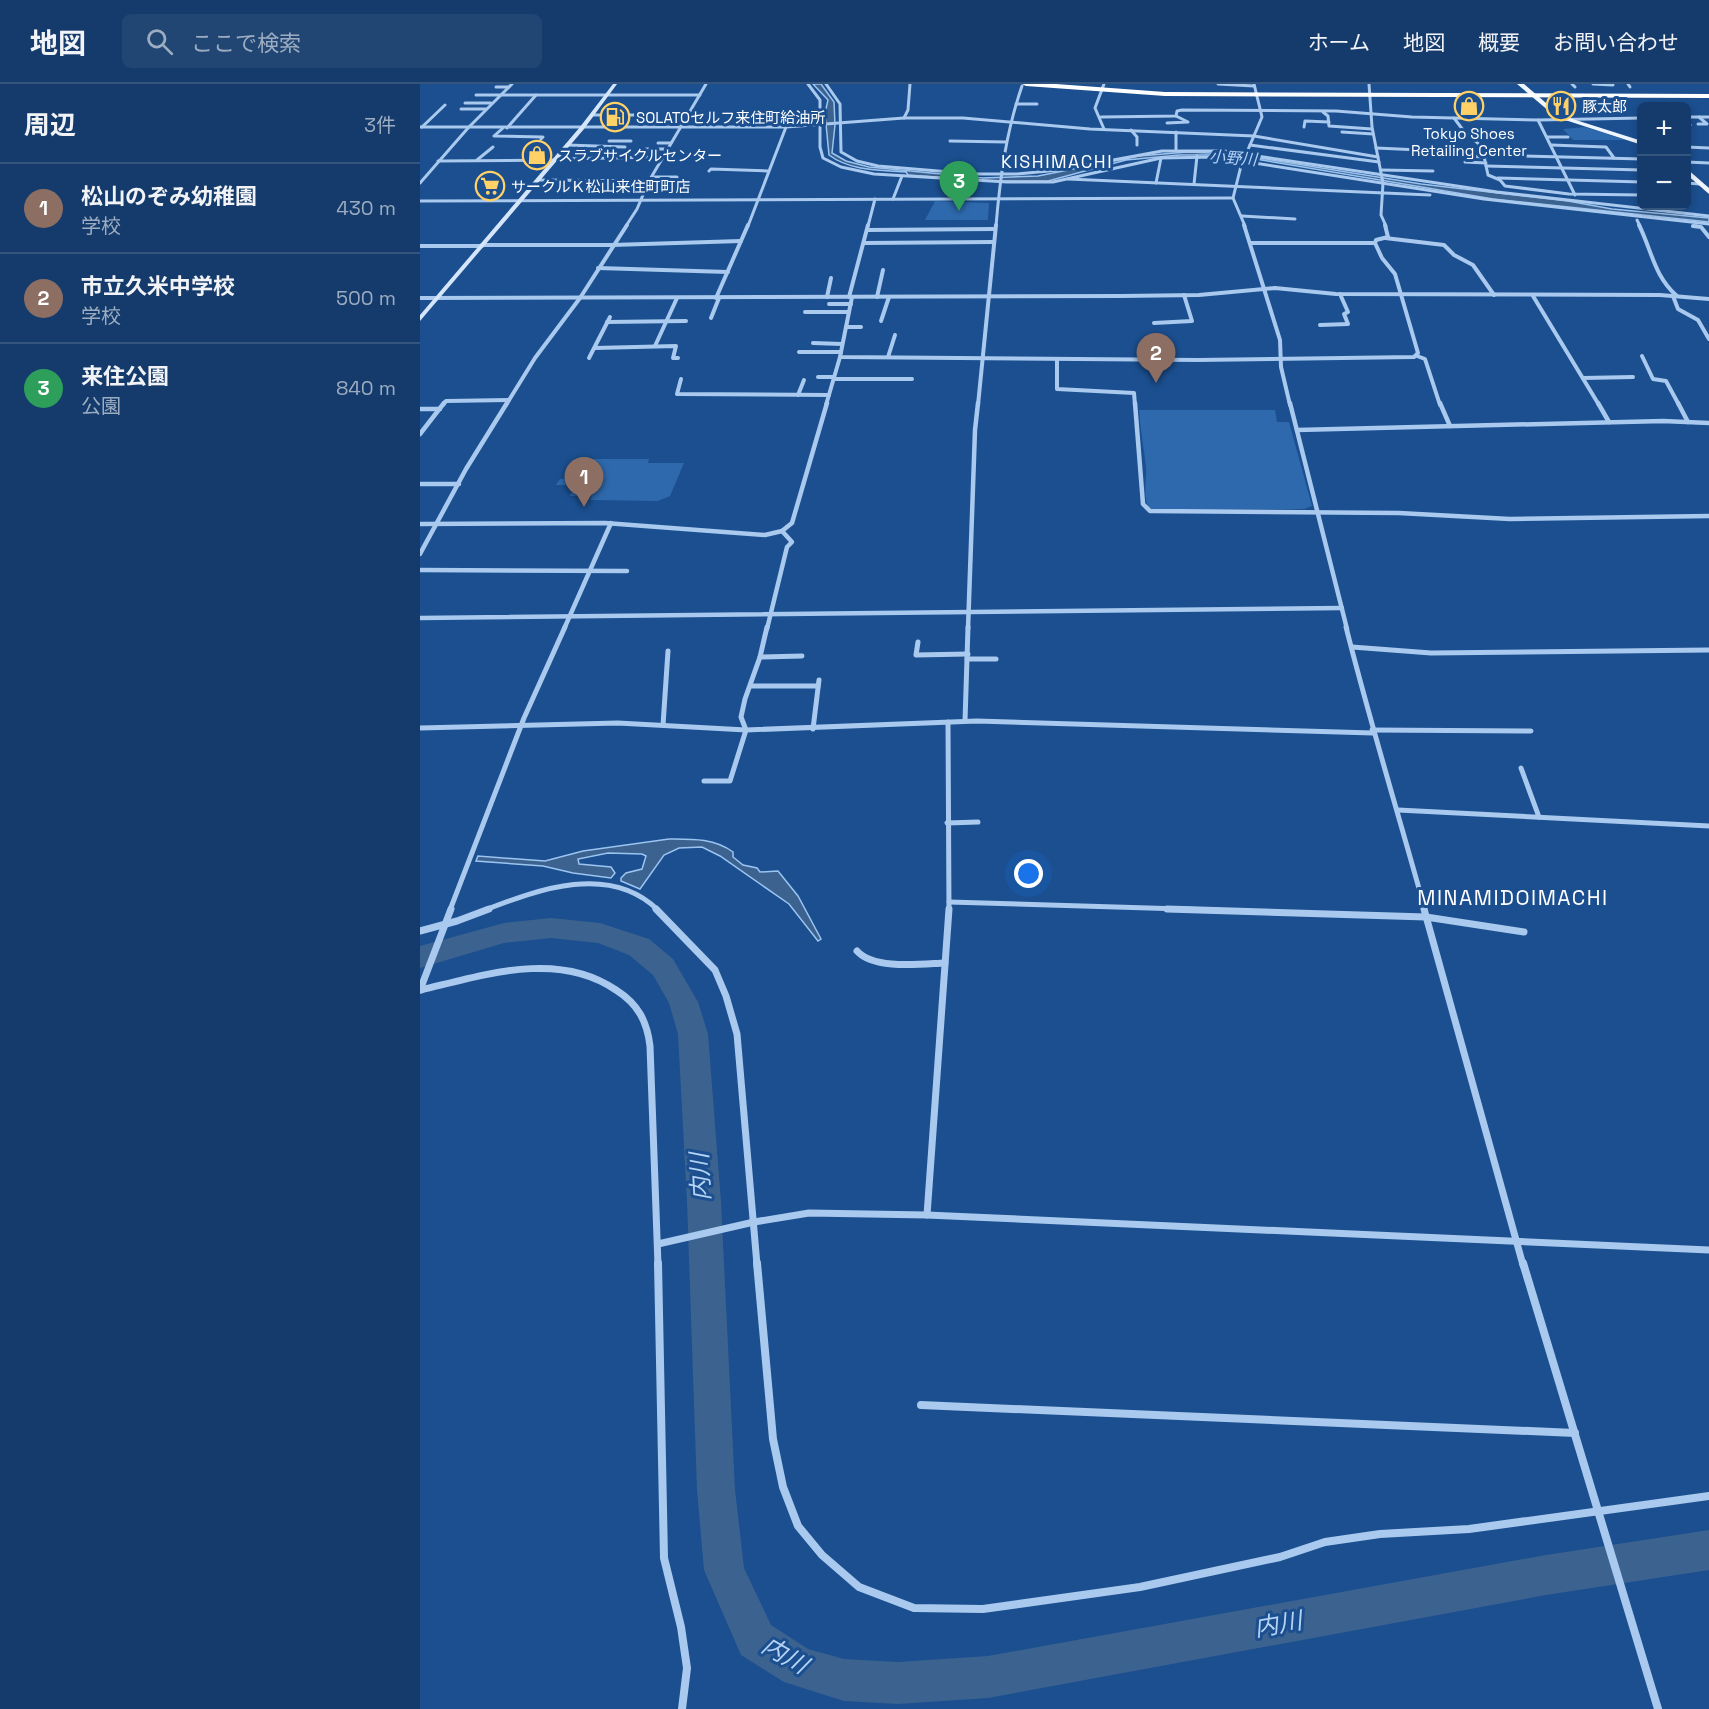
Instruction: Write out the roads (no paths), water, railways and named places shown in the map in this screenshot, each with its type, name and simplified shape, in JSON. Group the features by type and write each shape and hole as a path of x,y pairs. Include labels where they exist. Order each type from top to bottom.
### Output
{"highway":[{"path":"1049,84 1102,88"},
{"path":"1024,85 1102,88 1709,95"}],"main road":[{"path":"1520,84 1558,116 1637,142"},
{"path":"1691,175 1709,192"}],"street":[{"path":"420,319 593,115 615,84"},
{"path":"420,554 535,358 580,298 642,200 663,157 706,84"},
{"path":"808,84 820,100 822,125 820,147 823,158 854,170 902,176 999,182 1053,182 1061,178 1161,158 1197,156 1551,207 1709,224"},
{"path":"826,84 839,100 841,152 857,161 894,167 1000,175 1047,172 1130,155 1176,150 1247,154 1497,192 1709,216"},
{"path":"904,118 908,110 910,84"},
{"path":"1218,84 1254,89 1262,111 1235,186 1233,198 1251,243 1284,357 1281,367 1373,732 1398,810 1518,1243 1658,1709"},
{"path":"1593,84 1612,85"},
{"path":"496,87 511,85"},
{"path":"420,183 468,128 511,85"},
{"path":"965,721 975,430 999,182 1010,121 1024,85"},
{"path":"554,95 561,87"},
{"path":"1102,88 1095,108 1101,117 1104,129"},
{"path":"1370,90 1372,132 1383,183 1380,208 1389,234 1385,238"},
{"path":"476,95 700,95"},
{"path":"536,95 505,128 494,136 543,137 541,139"},
{"path":"465,103 492,103"},
{"path":"1016,104 1037,104"},
{"path":"421,127 445,105"},
{"path":"461,109 486,109"},
{"path":"440,110 446,110"},
{"path":"1176,116 1177,111 1182,110 1323,111 1538,120 1637,118"},
{"path":"1323,111 1328,116 1329,126 1372,132"},
{"path":"593,115 634,115"},
{"path":"1101,117 1176,116 1188,122 1167,123"},
{"path":"1691,117 1709,117"},
{"path":"1698,124 1707,124 1699,117"},
{"path":"421,127 786,127 904,118 1010,121 1104,129 1254,136 1378,157"},
{"path":"1454,118 1463,130 1479,143 1486,156 1488,175 1497,178 1637,182"},
{"path":"1538,120 1578,201"},
{"path":"1299,125 1305,126 1305,122 1329,122"},
{"path":"711,318 786,127"},
{"path":"1131,130 1137,137 1137,146"},
{"path":"1176,132 1176,150"},
{"path":"1342,132 1372,132"},
{"path":"528,140 531,136"},
{"path":"1547,137 1568,137"},
{"path":"609,141 631,141"},
{"path":"567,145 622,147 624,141"},
{"path":"950,141 1006,142"},
{"path":"658,143 671,143"},
{"path":"1250,145 1379,162"},
{"path":"1551,145 1606,147 1614,158"},
{"path":"487,147 499,147"},
{"path":"477,160 493,147"},
{"path":"1691,147 1709,148"},
{"path":"1376,148 1420,150"},
{"path":"646,149 668,149"},
{"path":"1406,149 1409,155"},
{"path":"1444,155 1637,159"},
{"path":"1194,184 1197,156"},
{"path":"438,161 663,157"},
{"path":"1156,183 1161,158"},
{"path":"1465,162 1637,170"},
{"path":"1691,162 1709,163"},
{"path":"1414,165 1417,171"},
{"path":"1116,181 1120,166"},
{"path":"709,171 711,169 768,171"},
{"path":"1382,174 1433,171"},
{"path":"893,199 902,176"},
{"path":"538,180 677,177"},
{"path":"1061,178 1437,195 1701,227 1709,237"},
{"path":"1497,178 1509,187 1575,194 1637,195"},
{"path":"1691,183 1709,183"},
{"path":"420,201 1233,198"},
{"path":"420,525 611,523 752,534 783,531 792,523 834,378 875,199"},
{"path":"1242,216 1295,219"},
{"path":"1637,220 1649,245 1652,263 1675,296 1678,309 1698,320 1709,339"},
{"path":"867,230 994,229"},
{"path":"1376,243 1376,240 1385,238 1444,245 1454,255 1473,265 1494,295"},
{"path":"420,246 612,245 741,241"},
{"path":"864,243 993,242"},
{"path":"1251,243 1376,243"},
{"path":"1376,243 1382,258 1395,274 1417,356"},
{"path":"598,268 728,272"},
{"path":"877,297 883,270"},
{"path":"826,297 831,278"},
{"path":"420,298 1184,295 1264,289 1340,294 1675,296 1709,299"},
{"path":"1320,325 1348,324 1344,314 1348,312 1340,294"},
{"path":"1154,323 1192,321 1184,295"},
{"path":"1533,296 1609,422"},
{"path":"881,321 889,297"},
{"path":"654,346 677,298"},
{"path":"829,304 851,304"},
{"path":"805,312 849,312"},
{"path":"589,358 610,317"},
{"path":"607,322 686,321"},
{"path":"846,327 861,327"},
{"path":"888,357 895,335"},
{"path":"813,343 843,344"},
{"path":"595,348 676,346 673,358 678,358"},
{"path":"799,352 888,357 1283,361 1417,356 1425,359 1435,393 1450,426"},
{"path":"1642,356 1653,380 1666,381 1688,422"},
{"path":"1058,359 1057,388 1134,393 1138,446 1143,468 1143,504 1146,509 1156,512 1400,513 1510,519 1709,516"},
{"path":"818,377 912,379"},
{"path":"1583,378 1633,377"},
{"path":"681,379 677,394 829,395"},
{"path":"798,395 804,380"},
{"path":"420,433 446,401 509,400"},
{"path":"420,409 440,409"},
{"path":"1297,430 1609,422 1709,423"},
{"path":"420,484 459,484"},
{"path":"611,523 521,726 421,987 534,968 568,970 598,978 618,990 634,1004 646,1022 650,1046 658,1244 664,1558 681,1627 687,1668 682,1709"},
{"path":"704,781 730,781 746,730 741,717 760,657 788,547 792,542 783,531"},
{"path":"420,570 627,571"},
{"path":"420,618 1342,608"},
{"path":"918,642 916,655 996,659"},
{"path":"1352,647 1431,653 1709,650"},
{"path":"663,725 668,651"},
{"path":"760,657 802,656"},
{"path":"751,686 819,683 813,729"},
{"path":"420,728 618,723 746,730 965,721 1373,732 1531,731"},
{"path":"927,1215 949,902 948,722"},
{"path":"1521,768 1539,817"},
{"path":"1398,810 1709,826"},
{"path":"947,823 978,822"},
{"path":"420,931 442,928 507,900 563,885 586,883 612,886 634,892 651,903 682,938 709,962 724,988 737,1034 773,1439 783,1487 798,1526 822,1555 859,1587 914,1608 983,1609 1140,1587 1280,1557 1325,1542 1380,1534 1599,1515 1709,1496"},
{"path":"949,902 1426,917 1524,932"},
{"path":"857,951 865,960 877,962 945,963"},
{"path":"658,1244 744,1224 809,1213 927,1215 1709,1250"},
{"path":"921,1405 1575,1433"}],"waterway":[{"name":"内川","path":"420,957 504,933 551,928 600,933 639,947 663,967 683,1002 693,1034 704,1202 716,1490 724,1570 756,1640 799,1667 844,1680 898,1683 988,1677 1546,1575 1709,1550"}],"place":[{"name":"Tokyo Shoes Retailing Center","path":"1469,106"},
{"name":"豚太郎","path":"1561,106"},
{"name":"SOLATOセルフ来住町給油所","path":"615,117"},
{"name":"スラブサイクルセンター","path":"537,155"},
{"name":"サークルＫ松山来住町町店","path":"490,186"},
{"name":"来住公園","path":"959,211"},
{"name":"市立久米中学校","path":"1156,383"},
{"name":"松山のぞみ幼稚園","path":"584,507"}],"district":[{"name":"KISHIMACHI","path":"1057,161"},
{"name":"MINAMIDOIMACHI","path":"1513,897"}],"water label":[{"name":"小野川","path":"1233,158"}]}
